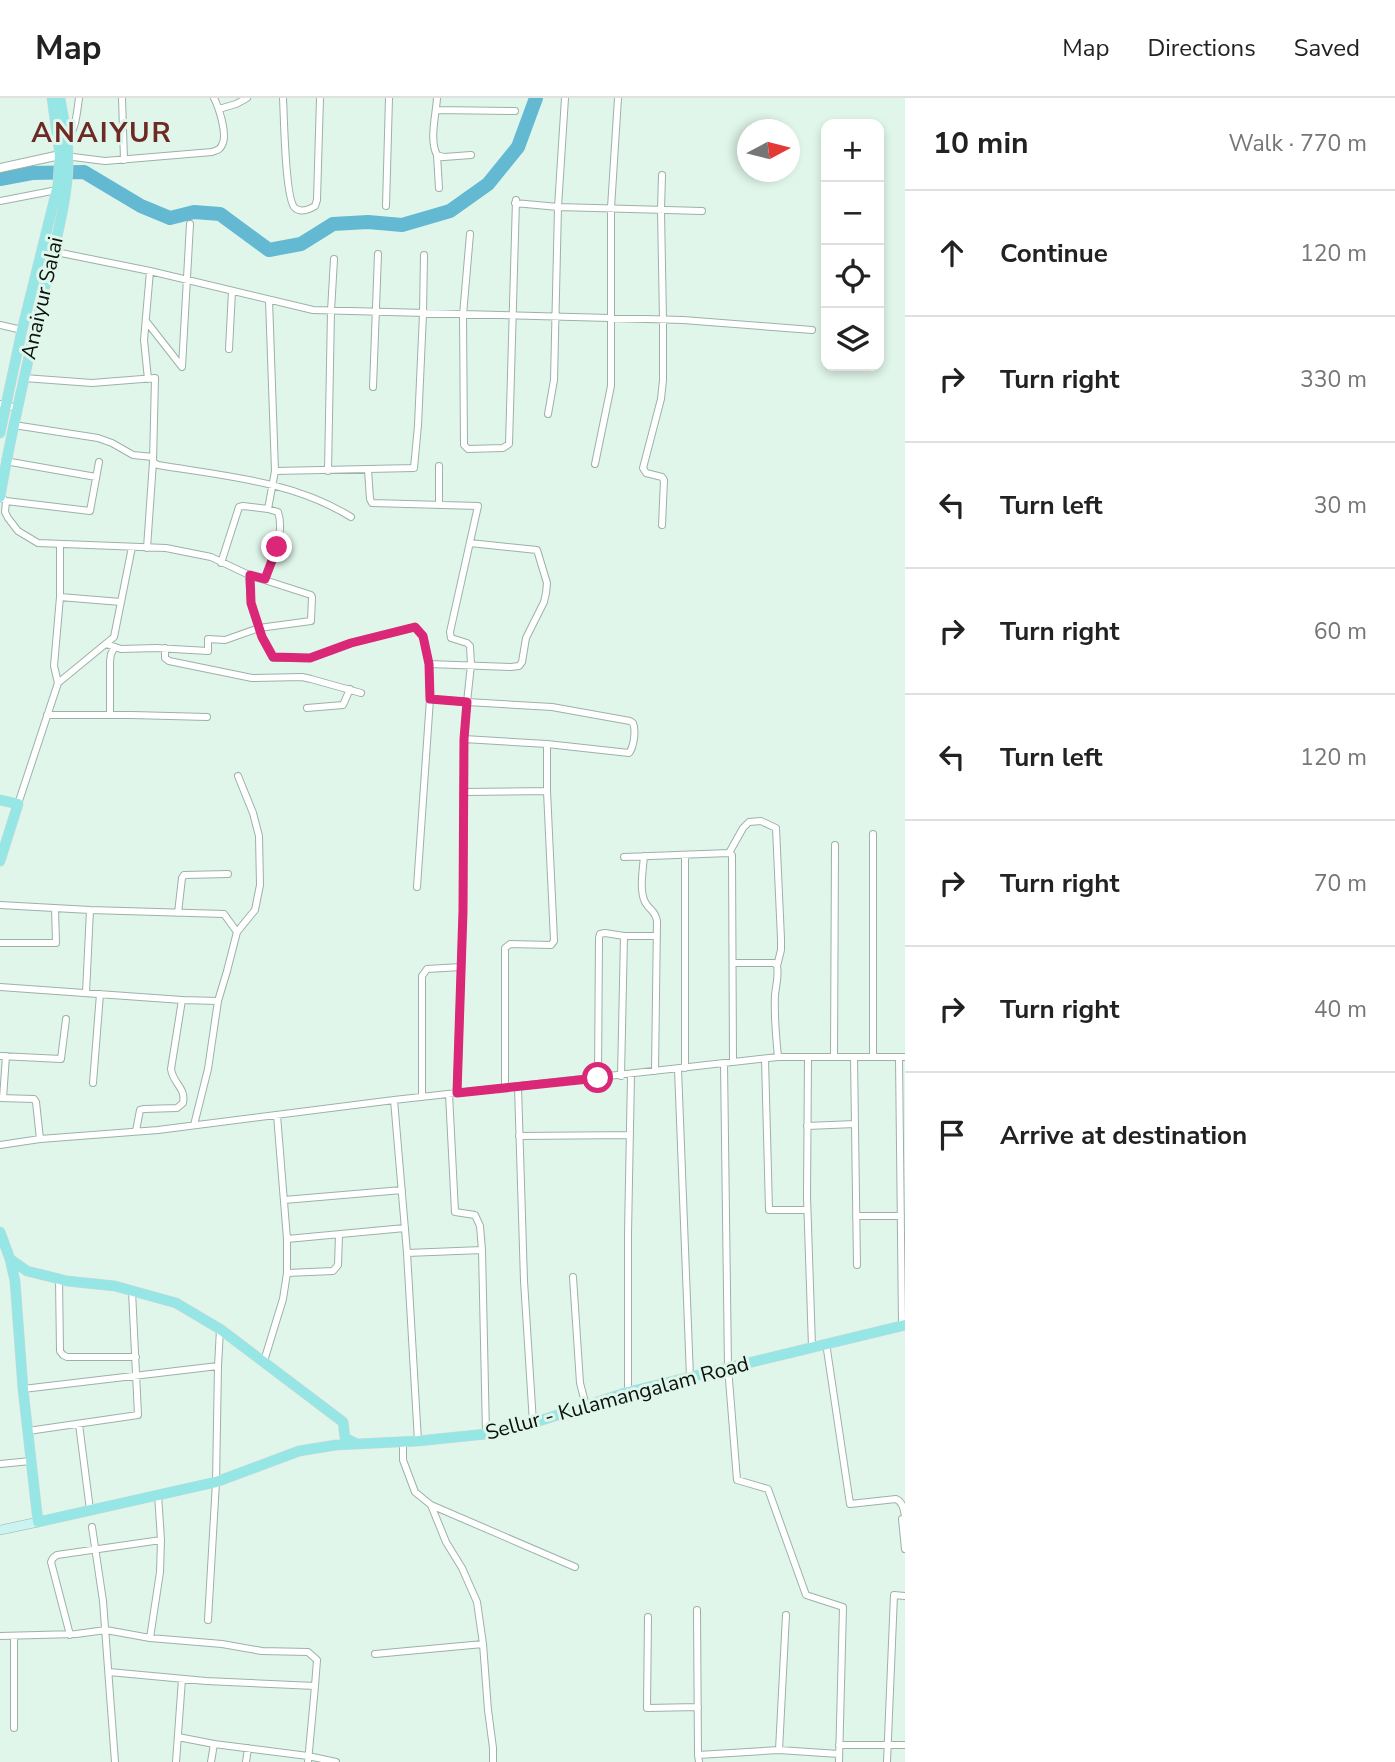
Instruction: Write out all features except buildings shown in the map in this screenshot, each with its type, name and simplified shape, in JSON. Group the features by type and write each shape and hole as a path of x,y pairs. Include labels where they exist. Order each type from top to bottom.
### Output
{"main road":[{"name":"Anaiyur Salai","path":"52,98 64,160"},
{"name":"Anaiyur Salai","path":"2,498 5,461 53,252 67,141 60,98"},
{"name":"Anaiyur Salai","path":"0,433 3,405 42,249 61,187"},
{"path":"0,800 18,804 0,860"},
{"path":"0,1232 15,1281 23,1389 38,1522"},
{"path":"10,1259 27,1271 59,1279 115,1286 176,1303 220,1329 343,1422 345,1438 355,1444"},
{"name":"Sellur - Kulamangalam Road","path":"0,1531 90,1510 158,1498 216,1482 299,1451 336,1445 486,1434 533,1423 628,1392 904,1325"}],"street":[{"path":"67,141 74,127 79,98"},
{"path":"122,98 124,160"},
{"path":"0,167 64,160 124,160 219,149 223,145 224,137 219,109 214,98"},
{"path":"219,109 247,98"},
{"path":"283,98 289,191 297,210 307,210 315,206 317,200 320,98"},
{"path":"386,206 389,98"},
{"path":"437,98 433,142 438,155 439,187"},
{"path":"548,414 554,380 558,206 565,98"},
{"path":"595,464 611,386 611,208 618,98"},
{"path":"436,110 515,111"},
{"path":"438,155 471,155"},
{"path":"662,176 662,399 643,468 646,473 664,480 662,525"},
{"path":"0,201 61,187"},
{"path":"470,234 463,315 464,445 468,449 503,448 509,444 515,201 558,206 702,211"},
{"path":"146,321 182,367 190,224"},
{"path":"42,249 150,271 313,310 720,322 812,330"},
{"path":"373,387 379,254"},
{"path":"275,471 415,467 424,255"},
{"path":"328,471 334,259"},
{"path":"148,379 144,341 150,271"},
{"path":"229,349 232,291"},
{"path":"268,509 275,471 269,300"},
{"path":"0,325 22,330"},
{"path":"24,377 92,383 155,378 147,548"},
{"path":"3,405 18,408"},
{"path":"14,425 97,438 133,455 153,459 158,465 274,484 330,504 351,517"},
{"path":"5,461 96,477"},
{"path":"99,462 90,512 2,498 5,512 18,531 38,543 166,548 211,557 250,575 311,595 312,619 308,623 259,628 225,640 208,639 208,651 121,649 106,644"},
{"path":"439,466 439,504"},
{"path":"368,470 372,503 478,506 450,632 451,638 469,644 471,665 464,739 461,967 453,1094 455,1212 475,1215 480,1226 486,1434"},
{"path":"221,562 239,507 278,512 280,518 276,551 265,579"},
{"path":"429,664 519,666 526,638 544,601 547,583 537,550 470,543"},
{"path":"58,683 54,666 60,597 60,544"},
{"path":"18,804 58,683 114,637 132,547"},
{"path":"250,575 251,603 273,657 310,658 351,643 415,627 423,636 429,664 430,699 417,887"},
{"path":"60,597 121,602"},
{"path":"110,715 110,661 115,647"},
{"path":"165,648 165,657 169,660 252,678 302,677 361,693"},
{"path":"307,708 343,705 350,689"},
{"path":"430,699 552,706 630,721 635,727 632,750 629,753 464,739"},
{"path":"47,715 206,718"},
{"path":"505,1088 505,948 510,944 551,945 554,941 547,744"},
{"path":"194,1125 208,1069 218,1001 237,932 255,910 260,885 260,836 238,776"},
{"path":"464,792 548,791"},
{"path":"729,853 749,822 761,821 776,828 781,950 775,995 778,1057"},
{"path":"873,834 873,1057"},
{"path":"834,1057 835,845"},
{"path":"624,857 729,853"},
{"path":"729,853 733,859 733,1062"},
{"path":"685,855 682,1068 690,1377"},
{"path":"644,856 643,897 646,905 656,915 655,1072"},
{"path":"178,913 184,875 228,874"},
{"path":"0,905 224,914 237,932"},
{"path":"0,943 56,943 55,908"},
{"path":"86,993 90,910"},
{"path":"598,1078 600,934 657,936"},
{"path":"621,1076 624,936"},
{"path":"733,963 777,966"},
{"path":"422,1097 422,976 427,969 461,967"},
{"path":"0,987 218,1001"},
{"path":"93,1083 100,994"},
{"path":"135,1131 141,1110 177,1108 183,1104 183,1093 171,1069 182,1000"},
{"path":"40,1139 34,1099 1,1098 3,1056 61,1059 66,1019"},
{"path":"0,1145 778,1057 902,1057 901,1216 904,1325"},
{"path":"808,1057 807,1210 812,1347"},
{"path":"854,1057 857,1265"},
{"path":"765,1059 769,1210 807,1210"},
{"path":"724,1063 728,1367 737,1480 768,1489 806,1595 843,1607 839,1762"},
{"path":"628,1392 631,1075"},
{"path":"518,1087 524,1281 533,1423"},
{"path":"394,1100 407,1253 418,1441"},
{"path":"264,1361 287,1273 287,1239 277,1115"},
{"path":"807,1126 855,1124"},
{"path":"519,1136 630,1135"},
{"path":"284,1200 402,1190"},
{"path":"856,1216 901,1216"},
{"path":"287,1239 405,1228"},
{"path":"287,1273 333,1271 338,1265 339,1235"},
{"path":"407,1253 482,1250"},
{"path":"573,1277 580,1383 586,1406"},
{"path":"59,1279 60,1351 63,1355 136,1357"},
{"path":"28,1431 138,1415 132,1291"},
{"path":"208,1620 216,1482 220,1329"},
{"path":"826,1343 850,1504 896,1499 900,1501 905,1518 902,1519 905,1549"},
{"path":"23,1389 218,1366"},
{"path":"79,1424 90,1510"},
{"path":"402,1441 403,1460 415,1492 431,1505 575,1567"},
{"path":"0,1464 31,1461"},
{"path":"150,1638 160,1572 158,1498"},
{"path":"431,1505 446,1542 462,1568 477,1602 493,1762"},
{"path":"92,1527 106,1630 115,1762"},
{"path":"70,1634 51,1562 53,1558 57,1555 161,1540"},
{"path":"887,1762 894,1595 905,1596"},
{"path":"697,1610 698,1758 779,1751 839,1754"},
{"path":"779,1751 786,1615"},
{"path":"648,1617 647,1708 698,1707"},
{"path":"0,1636 106,1630 262,1651 308,1652 317,1660 308,1759"},
{"path":"14,1636 14,1728"},
{"path":"375,1654 483,1644"},
{"path":"109,1672 206,1681 315,1686"},
{"path":"176,1762 182,1679"},
{"path":"178,1737 336,1762"},
{"path":"212,1762 214,1744"},
{"path":"839,1745 905,1745"},
{"path":"246,1762 248,1748"}],"waterway":[{"path":"0,179 32,173 84,172 141,206 170,218 194,212 220,214 269,250 301,244 333,224 368,222 402,225 450,211 488,184 518,147 536,98"}],"district":[{"name":"ANAIYUR","path":"102,132"}],"route":[{"path":"277,547 265,579 250,575 251,603 262,637 273,657 310,658 351,643 415,627 423,636 429,664 430,699 467,702 457,1093 598,1078"}]}
